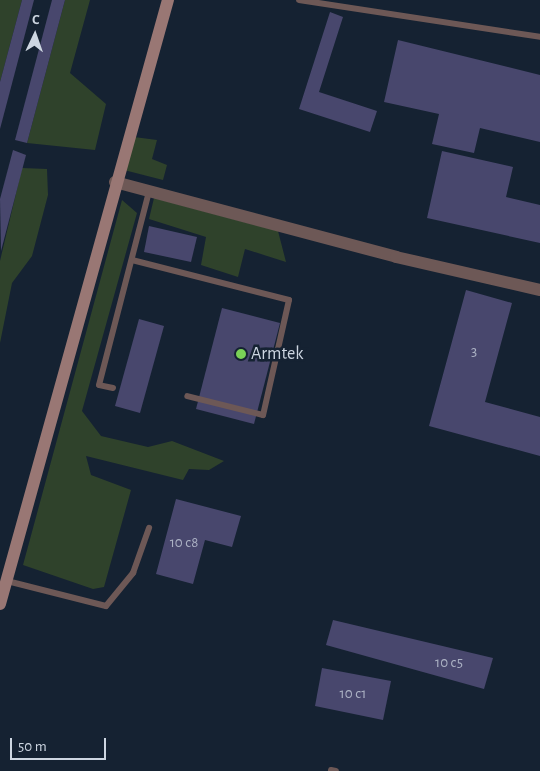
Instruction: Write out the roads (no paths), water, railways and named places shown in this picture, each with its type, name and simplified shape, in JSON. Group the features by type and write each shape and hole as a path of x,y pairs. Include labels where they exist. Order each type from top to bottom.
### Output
{"main road":[{"path":"0,604 115,182 168,0"}],"street":[{"path":"115,182 540,290"}],"lane":[{"path":"302,0 540,37"},
{"path":"113,388 99,384 149,192"},
{"path":"132,260 289,300 263,415 187,396"},
{"path":"7,581 106,606 133,573 149,528"}],"place":[{"name":"Armtek","path":"241,354"}]}
